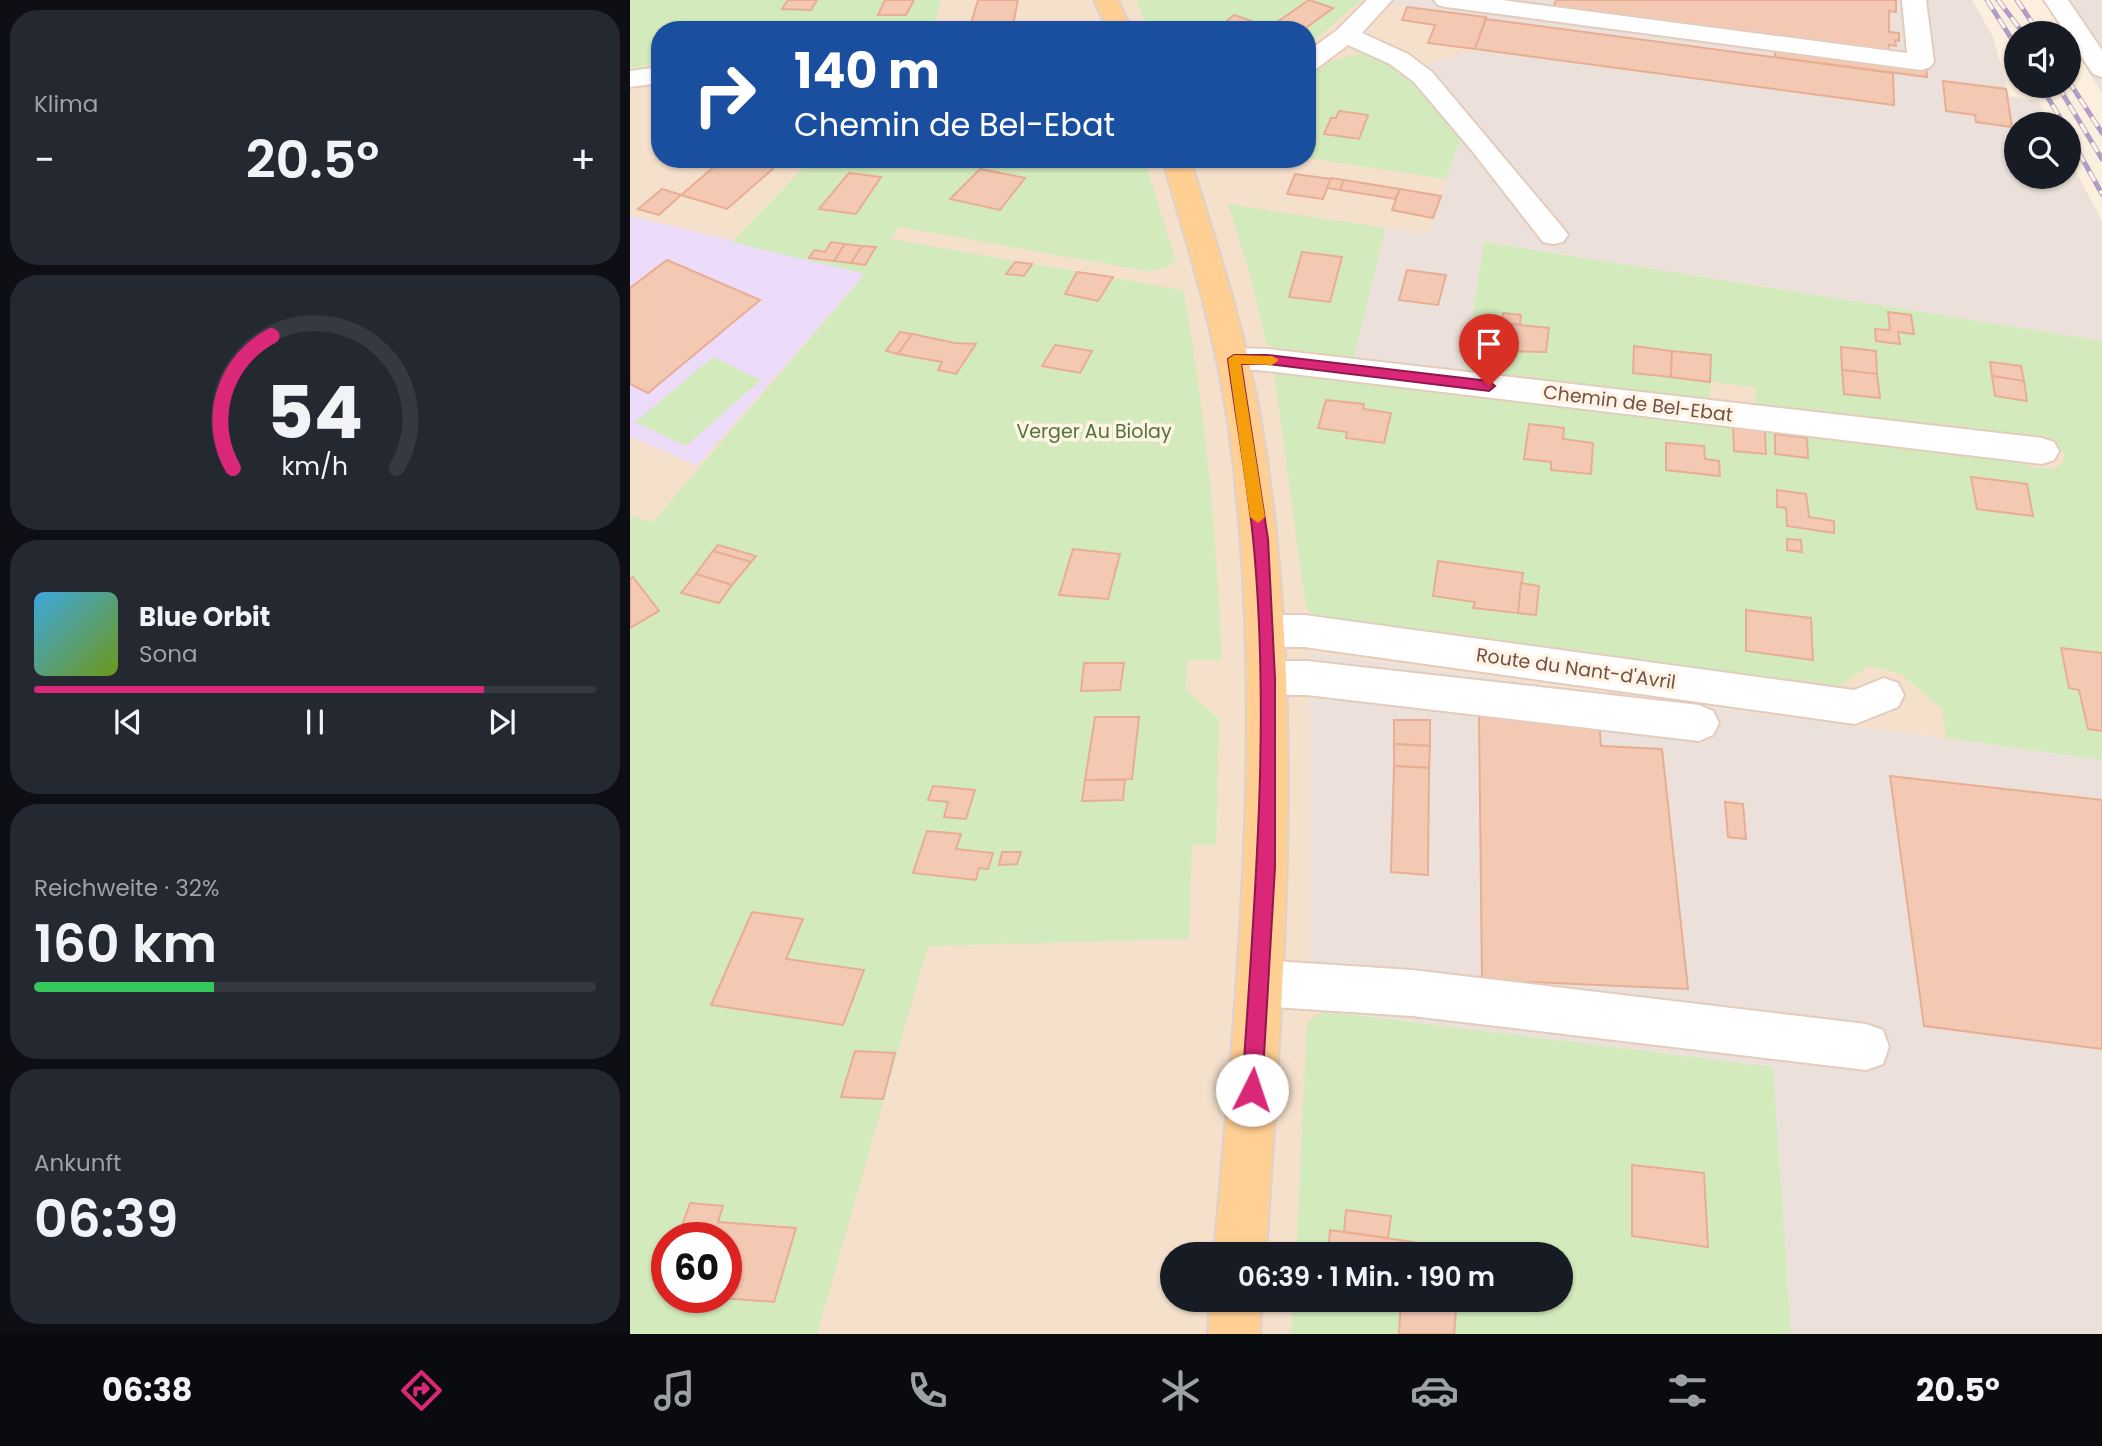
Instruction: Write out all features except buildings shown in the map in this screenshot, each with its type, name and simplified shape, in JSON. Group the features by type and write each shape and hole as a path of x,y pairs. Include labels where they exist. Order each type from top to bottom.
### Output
{"main road":[{"path":"1107,0 1116,21"},
{"path":"1179,168 1214,269 1234,359 1260,539 1267,678 1266,867 1241,1242"},
{"path":"1234,1334 1235,1312"}],"street":[{"path":"1316,57 1346,34 1380,0"},
{"path":"1446,0 1921,62 1914,0"},
{"path":"2056,0 2102,69"},
{"path":"1346,34 1399,59 1423,77 1483,146 1553,236"},
{"path":"630,79 651,76"},
{"name":"Chemin de Bel-Ebat","path":"1234,359 1267,360 2042,451"},
{"name":"Route du Nant-d'Avril","path":"1265,631 1304,631 1856,707 1884,695"},
{"path":"1267,678 1307,678 1699,723"},
{"path":"1259,983 1312,985 1426,997 1866,1047"}],"shaded area":[{"path":"630,0 1362,0 1486,17 1475,49 1468,118 1429,233 2102,341 2102,760 1309,652 1322,1011 1773,1067 1791,1334 630,1334"},
{"path":"1362,0 1972,0 1993,37 2004,78 2004,98 2038,101 2044,112 2004,112 2004,189 2081,189 2081,181 2102,221 2102,341 1485,242 1465,364 1469,373 1353,361 1385,228 1429,233 1467,118 1416,68 1475,49 1486,18"},
{"path":"2042,0 2102,0 2102,93 2081,60 2081,21 2056,21"},
{"path":"630,216 866,273 697,466 630,436"},
{"path":"1309,652 2102,760 2102,1334 1791,1334 1772,1067 1309,1009"}],"green space":[{"path":"630,0 941,0 935,21 651,21 651,64 630,68"},
{"path":"1136,0 1362,0 1316,38 1316,21 1145,21"},
{"path":"1366,52 1393,56 1468,118 1446,179 1316,159 1316,71 1329,62"},
{"name":"Verger Au Biolay","path":"803,168 1147,168 1176,261 1162,269 1147,271 899,227 890,239 1183,290 1209,474 1222,660 1187,660 1186,690 1219,719 1216,845 1192,845 1189,939 928,946 817,1334 630,1334 630,515 652,523 865,274 732,242"},
{"path":"1228,204 1385,228 1353,361 1279,352 1266,343 1249,271"},
{"path":"1484,242 2102,341 2102,760 1946,738 1942,709 1900,673 1868,666 1832,691 1318,618 1306,608 1274,373 1283,367 2017,456 2029,467 2055,469 2064,461 2064,453 2059,448 2049,440 2039,437 2020,440 1756,407 1755,387 1711,382 1708,401 1469,373 1465,365"},
{"path":"713,357 761,380 686,446 635,422"},
{"path":"1322,1011 1773,1067 1791,1334 1291,1334 1292,1312 1573,1312 1573,1242 1297,1242 1307,1023"}],"railway":[{"path":"1987,0 2004,27"},
{"path":"1998,0 2014,21"},
{"path":"2017,0 2031,21"},
{"path":"2048,98 2057,112"},
{"path":"2065,98 2102,159"},
{"path":"2080,98 2102,133"},
{"path":"2081,156 2102,194"}],"slow traffic":[{"path":"1258,517 1234,359 1272,360"}],"route":[{"path":"1252,1090 1266,867 1267,678 1260,539 1248,439 1234,359 1267,360 1489,386"}]}
